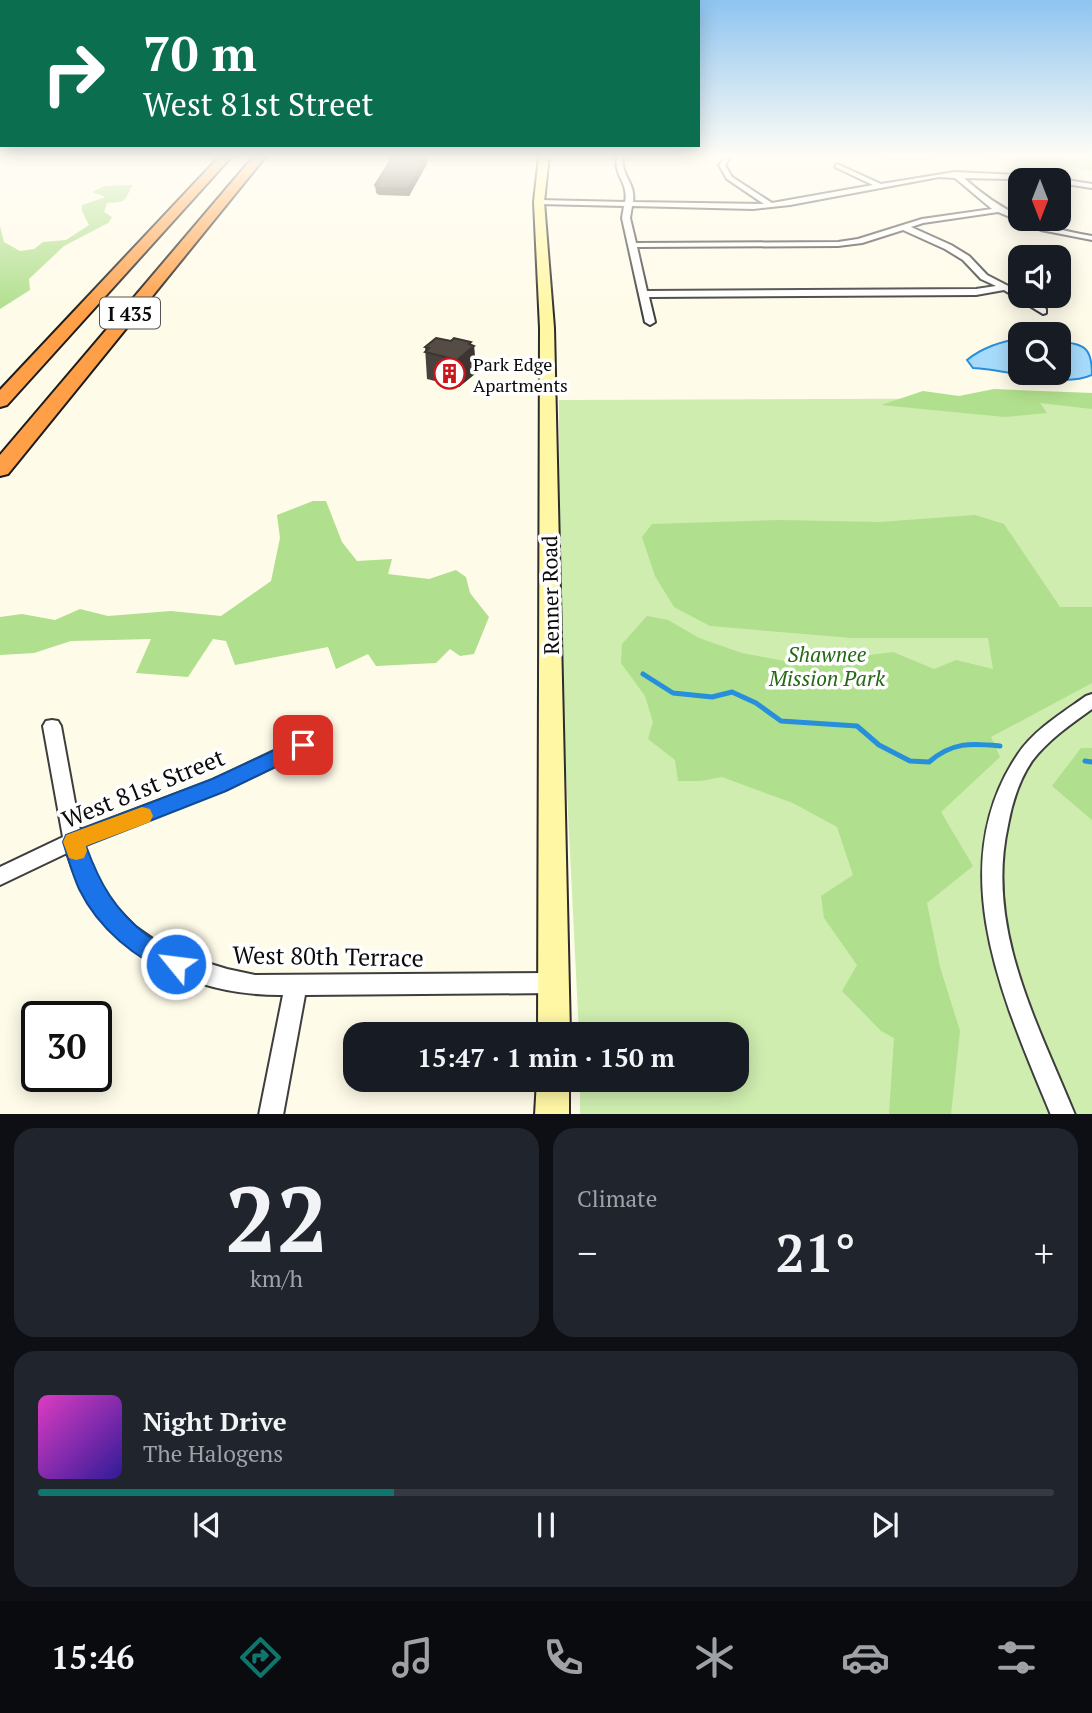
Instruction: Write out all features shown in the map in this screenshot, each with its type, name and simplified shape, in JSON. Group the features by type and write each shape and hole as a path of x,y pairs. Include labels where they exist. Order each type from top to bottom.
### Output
{"highway":[{"name":"I 435","path":"0,401 178,208"},
{"name":"I 435","path":"0,470 217,208"}],"main road":[{"name":"Renner Road","path":"539,208 547,328 554,1022"},
{"path":"552,1114 553,1092"}],"street":[{"path":"627,208 626,218 650,322"},
{"path":"997,208 1075,239 1092,238"},
{"path":"633,245 838,244 859,241 902,226 942,217 999,210"},
{"path":"902,226 948,247 966,258 984,277 1008,290"},
{"path":"645,294 976,292 1003,288"},
{"path":"1039,308 1043,311"},
{"path":"1063,1114 1006,970 993,886 996,832 1008,791 1023,761 1052,730 1092,700"},
{"name":"West 80th Terrace","path":"52,726 74,842 89,885 103,908 140,944 191,971 223,981 296,986 555,983"},
{"name":"West 81st Street","path":"0,876 74,842 219,785 303,745"},
{"path":"271,1114 296,986"},
{"path":"1054,1091 1074,1114"}],"green space":[{"path":"82,208 105,208 104,212 112,217 108,223 64,246 29,279 30,290 0,309 0,226 4,242 20,251 34,249 43,242 66,240 89,225"},
{"path":"994,389 1092,393 1092,409 1040,403 1047,413 1005,417 881,405 923,391 959,396"},
{"name":"Shawnee Mission Park","path":"1092,398 1092,1114 580,1114 580,1092 749,1092 749,1022 578,1022 560,650 559,400"},
{"path":"313,501 326,501 342,542 357,561 392,559 388,574 429,579 456,570 466,577 470,593 489,617 474,654 460,656 450,649 436,663 376,666 368,654 336,669 328,647 235,665 226,641 213,639 188,677 136,673 151,639 71,641 34,653 0,655 0,617 22,614 55,620 80,609 108,616 171,611 221,616 271,581 280,538 277,515"},
{"path":"975,515 1004,524 1060,607 1092,607 1092,683 991,737 1000,757 941,812 973,866 927,903 940,967 960,1031 951,1114 889,1114 894,1038 881,1031 842,991 857,965 824,918 821,896 853,875 837,827 793,803 722,777 678,781 675,760 648,739 653,722 645,696 621,663 622,644 647,616 668,620 699,638 742,653 800,664 893,652 934,669 956,660 993,669 988,638 852,638 710,626 674,607 655,576 642,537 652,524 779,520 880,522"},
{"path":"1081,748 1092,748 1092,820 1052,786"}],"water":[{"path":"1006,341 1008,372 973,368 967,360 978,352"},
{"path":"1071,343 1085,349 1090,358 1092,375 1071,380"}],"building":[{"path":"436,338 451,341 454,338 471,342 469,344 474,346 457,360 425,352 429,348 425,347"}],"waterway":[{"path":"643,674 673,693 712,697 732,692 756,703 781,721 857,726 879,745 910,761 929,762 937,755 962,745 1000,746"},
{"path":"1085,761 1092,762"}],"slow traffic":[{"path":"76,851 74,842 142,816"}],"place":[{"name":"Park Edge Apartments","path":"450,374"}],"route":[{"path":"176,964 140,944 103,908 89,885 74,842 219,785 303,745"}]}
